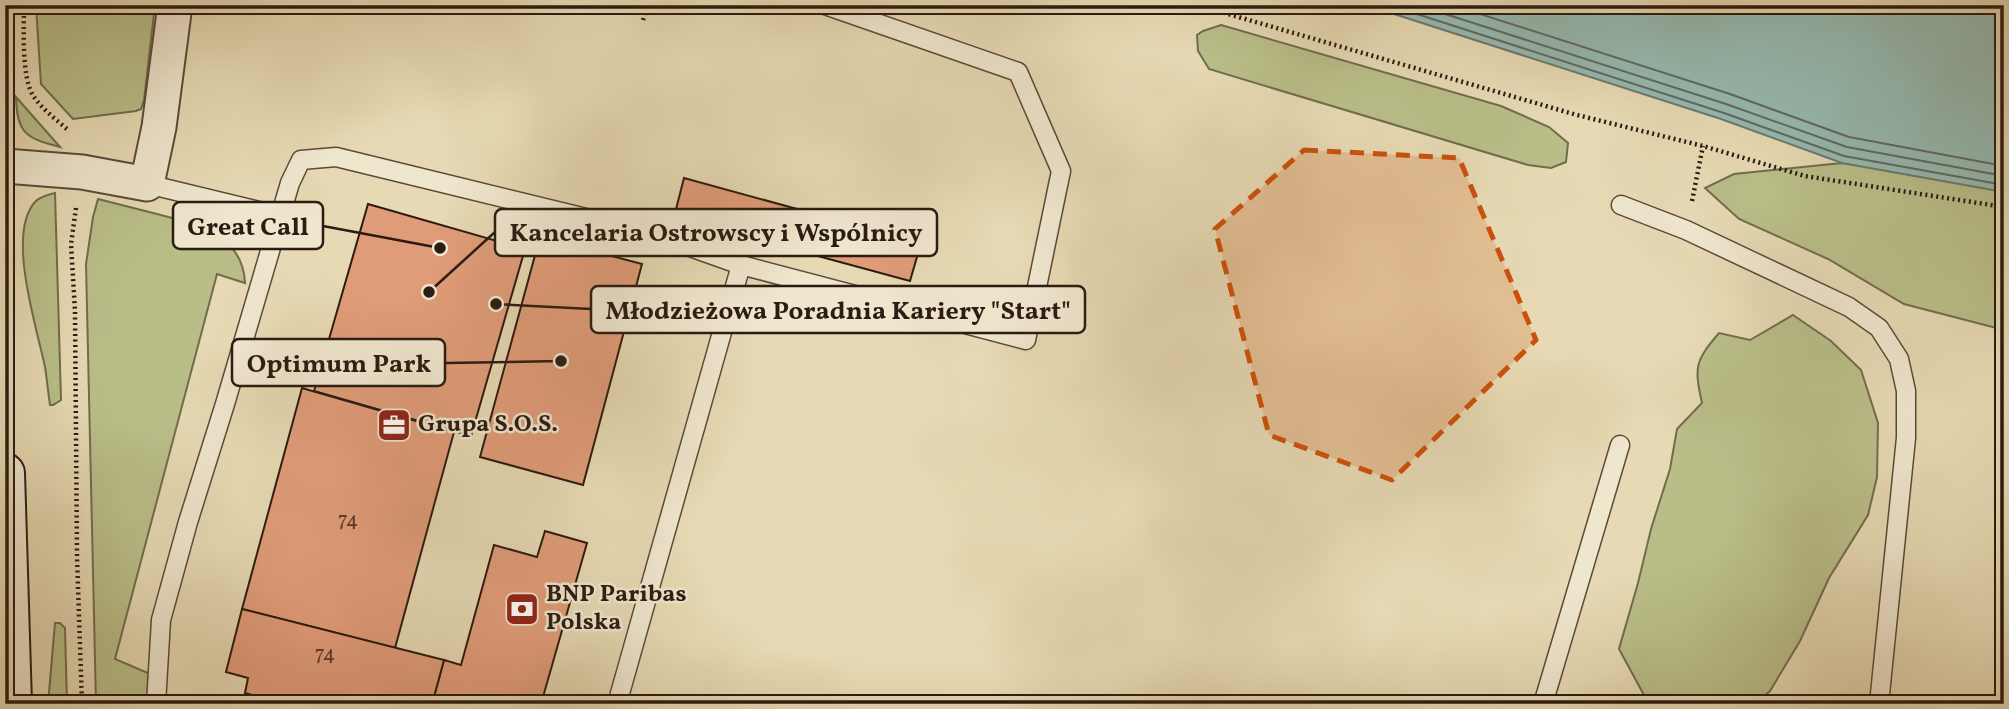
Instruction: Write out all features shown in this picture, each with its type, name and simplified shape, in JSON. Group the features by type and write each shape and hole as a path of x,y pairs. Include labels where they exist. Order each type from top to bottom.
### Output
{"main road":[{"path":"5,474 12,704"}],"street":[{"path":"5,166 82,172 147,184 159,127 175,5"}],"lane":[{"path":"156,704 161,620 290,183 301,160 336,157 586,218 693,248 741,265 1026,340 1061,171 1018,72 825,5"},
{"path":"147,184 280,216"},
{"path":"1620,205 1686,230 1849,307 1879,328 1899,359 1906,391 1906,439 1879,704"},
{"path":"617,704 741,265"},
{"path":"1542,704 1620,445"}],"path":[{"path":"24,5 26,79 32,95 72,134"},
{"path":"643,20 648,5"},
{"path":"1198,5 1577,115 1703,146 1805,176 2004,207"},
{"path":"1686,230 1703,146"},
{"path":"78,197 71,244 75,311 77,557 82,704"}],"highlighted area":[{"path":"1304,150 1459,158 1536,340 1392,480 1269,435 1215,229"}],"green space":[{"path":"36,5 155,5 141,109 73,119 41,84"},
{"path":"1221,25 1501,106 1549,127 1568,143 1566,162 1551,168 1528,165 1209,69 1198,51 1197,35"},
{"path":"16,97 60,147 39,141 26,133 19,120"},
{"path":"1842,163 2004,184 2004,330 1904,304 1828,259 1739,219 1705,188 1734,174"},
{"path":"55,193 61,400 50,405 45,367 26,282 23,236 27,217 35,202"},
{"path":"98,199 187,222 215,234 227,242 236,253 245,283 217,274 115,659 150,674 147,704 96,704 86,264"},
{"path":"1793,315 1831,341 1861,370 1878,423 1877,477 1868,515 1829,578 1800,641 1770,691 1754,704 1654,704 1645,697 1619,649 1670,469 1677,429 1702,403 1698,365 1719,333 1750,340"},
{"path":"55,623 60,623 65,628 67,704 48,704"}],"water":[{"path":"1366,5 2004,5 2004,192 1842,163 1721,119"}],"building":[{"path":"684,178 921,243 910,281 674,217"},
{"path":"368,204 525,249 471,436 314,391"},
{"path":"540,237 642,264 583,485 480,457"},
{"path":"302,388 454,432 395,648 242,609"},
{"name":"BNP Paribas Polska","path":"545,531 587,543 541,704 432,704 444,660 461,665 494,545 537,557"},
{"path":"242,609 444,660 432,704 329,704 330,700 316,696 314,704 286,704 245,693 248,678 226,672"}],"place":[{"name":"Great Call","path":"440,248"},
{"name":"Kancelaria Ostrowscy i Wspólnicy","path":"429,292"},
{"name":"Młodzieżowa Poradnia Kariery \"Start\"","path":"496,304"},
{"name":"Optimum Park","path":"561,361"},
{"name":"Grupa S.O.S.","path":"394,425"},
{"name":"BNP Paribas Polska","path":"522,609"}]}
